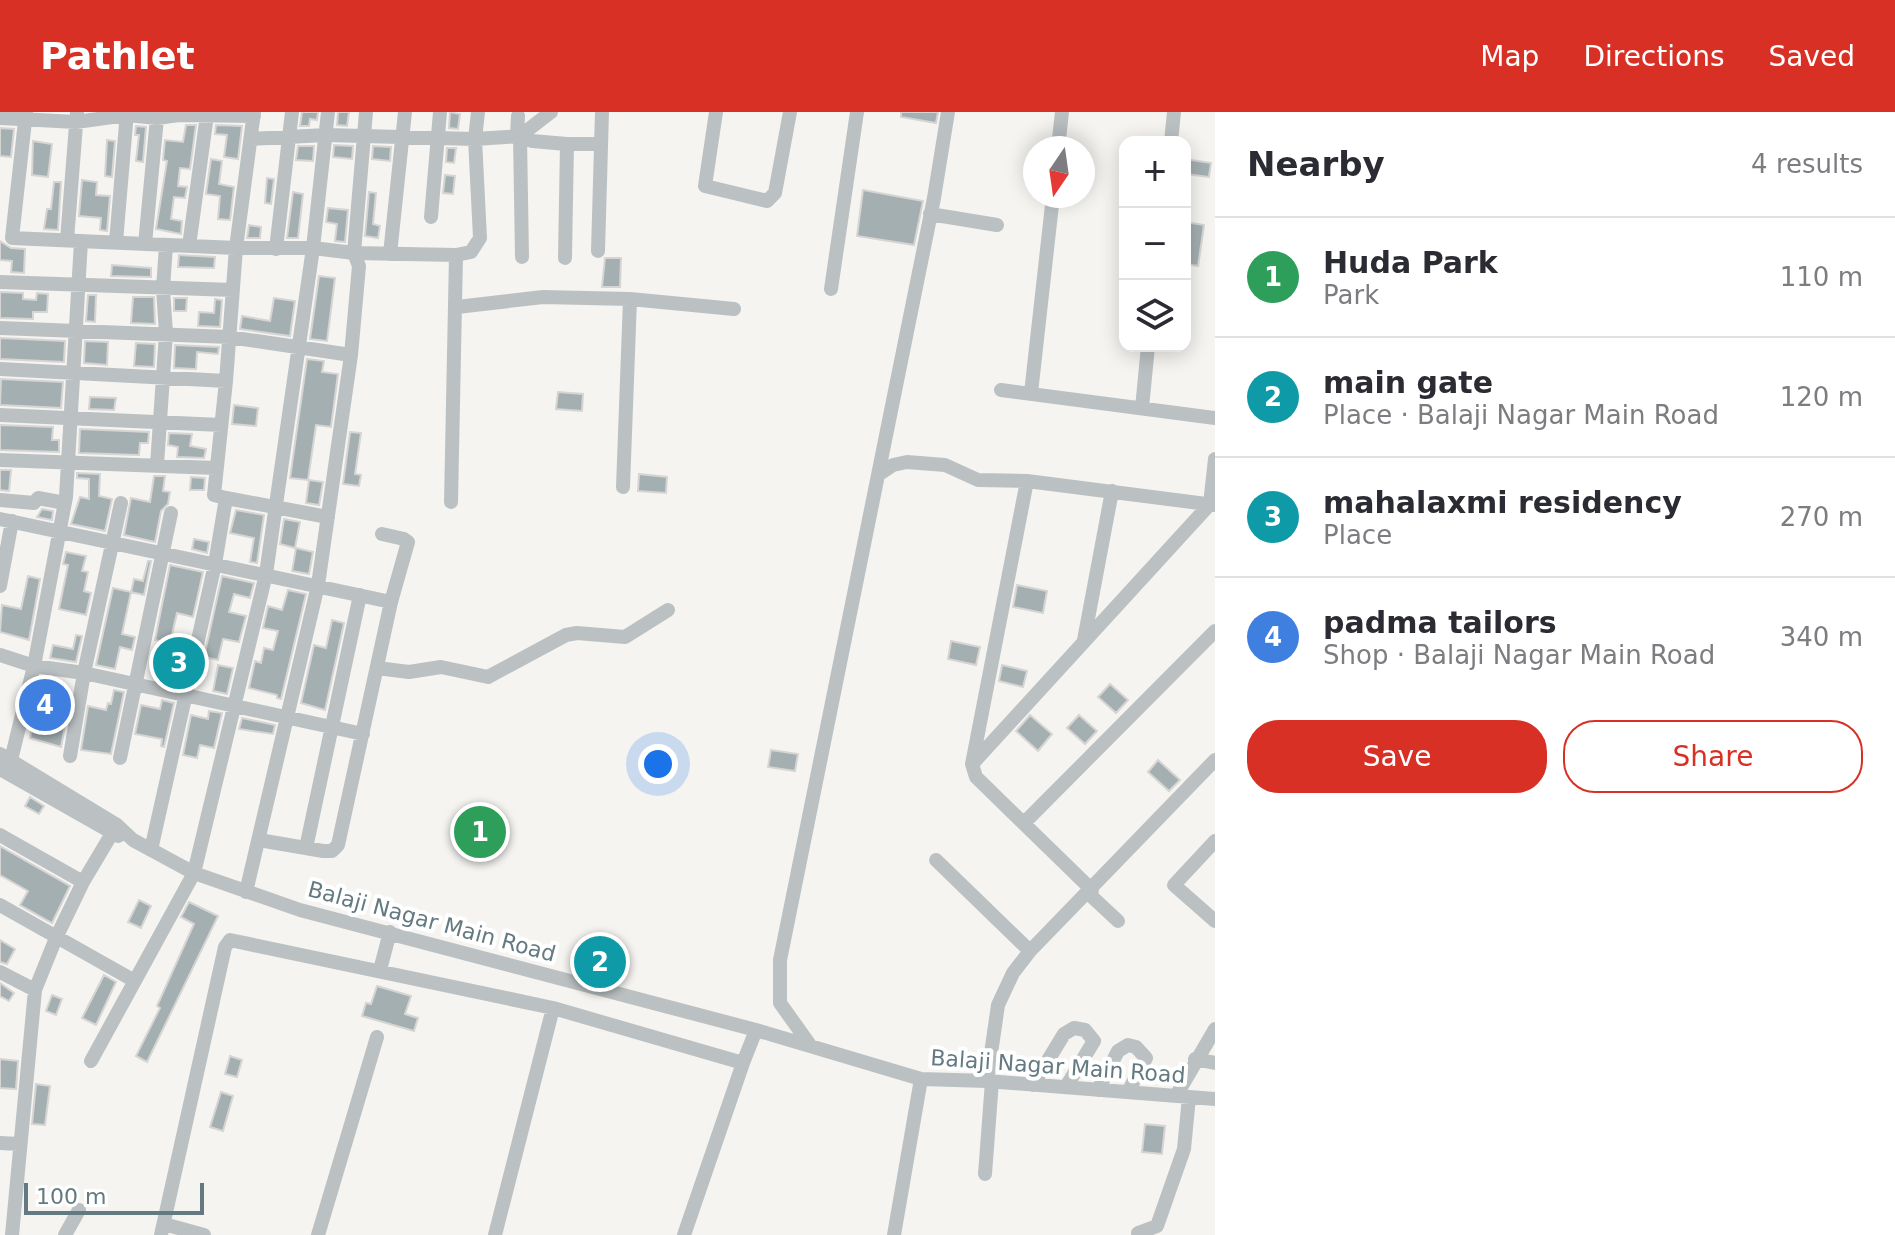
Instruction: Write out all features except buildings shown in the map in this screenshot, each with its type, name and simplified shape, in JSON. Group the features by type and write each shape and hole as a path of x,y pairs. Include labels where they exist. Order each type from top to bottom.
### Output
{"street":[{"path":"276,249 292,112"},
{"path":"91,1061 194,873 266,574 313,248 328,112"},
{"path":"246,892 318,585 351,355 359,266 354,253 366,112"},
{"path":"390,254 405,112"},
{"path":"431,217 440,112"},
{"path":"25,116 12,238 456,255 471,252 480,238 475,139 478,112"},
{"path":"598,251 602,112"},
{"path":"716,112 705,186 767,201 775,193 790,112"},
{"path":"831,289 857,112"},
{"path":"810,1045 780,1003 780,960 948,112"},
{"path":"1059,136 1062,112"},
{"path":"1172,136 1174,112"},
{"path":"116,242 127,113"},
{"path":"0,118 127,113 157,118 179,114 254,114 236,248 214,495 328,517"},
{"path":"189,246 207,115"},
{"path":"518,136 542,115"},
{"path":"518,116 522,257"},
{"path":"4,761 34,666 65,503 77,286 74,241 77,117"},
{"path":"145,244 157,118"},
{"path":"251,139 326,135 475,139 518,136 532,141 601,144"},
{"path":"565,258 567,144"},
{"path":"1031,393 1052,208"},
{"path":"930,214 997,225"},
{"path":"157,465 166,333 163,289 166,245"},
{"path":"451,502 456,255"},
{"path":"0,282 233,290"},
{"path":"457,307 543,297 630,299 734,309"},
{"path":"623,487 630,299"},
{"path":"0,328 229,337 351,355"},
{"path":"1142,408 1147,352"},
{"path":"0,369 226,381"},
{"path":"1001,390 1215,418"},
{"path":"0,415 221,425"},
{"path":"972,764 1212,505 1215,459"},
{"path":"0,460 216,468"},
{"path":"878,475 893,465 907,462 945,465 978,480 1027,481 1212,505"},
{"path":"1027,481 972,764 976,777 1118,921"},
{"path":"1084,640 1112,491"},
{"path":"0,500 34,503 38,498 65,503"},
{"path":"151,850 215,564 226,498"},
{"path":"70,756 84,673 121,503"},
{"path":"120,758 171,513"},
{"path":"0,586 6,520 391,602"},
{"path":"259,840 332,851 338,845 391,602 408,542 382,534"},
{"path":"306,848 360,595"},
{"path":"377,668 409,672 441,667 488,677 566,635 625,637 668,610"},
{"path":"1024,823 1215,631"},
{"path":"1203,643 1215,654"},
{"path":"0,655 34,666 84,673 363,734"},
{"path":"985,1174 998,1005 1013,973 1030,951 1215,760"},
{"name":"Balaji Nagar Main Road","path":"4,761 114,830 194,873 300,910 756,1030 921,1079 990,1081 1215,1099"},
{"path":"12,1235 35,990 83,882 114,830"},
{"path":"0,835 83,882"},
{"path":"1215,841 1174,885 1215,921"},
{"path":"936,860 1030,951"},
{"path":"0,905 133,980"},
{"path":"380,970 390,932"},
{"path":"204,1235 162,1229 225,947 230,940 553,1008 743,1063"},
{"path":"0,972 35,990"},
{"path":"495,1235 553,1008"},
{"path":"1033,1085 1064,1034 1074,1028 1085,1030 1094,1041 1066,1087"},
{"path":"1138,1233 1157,1226 1184,1149 1183,1096 1195,1059 1215,1029"},
{"path":"684,1235 756,1030"},
{"path":"318,1235 377,1037"},
{"path":"1098,1090 1118,1051 1128,1045 1136,1047 1146,1058 1128,1092"},
{"path":"1195,1059 1215,1063"},
{"path":"894,1235 921,1079"},
{"path":"0,1143 19,1144"},
{"path":"65,1235 79,1210"}],"place":[{"name":"mahalaxmi residency","path":"179,663"},
{"name":"padma tailors","path":"45,705"},
{"name":"Huda Park","path":"480,832"},
{"name":"main gate","path":"600,962"}]}
